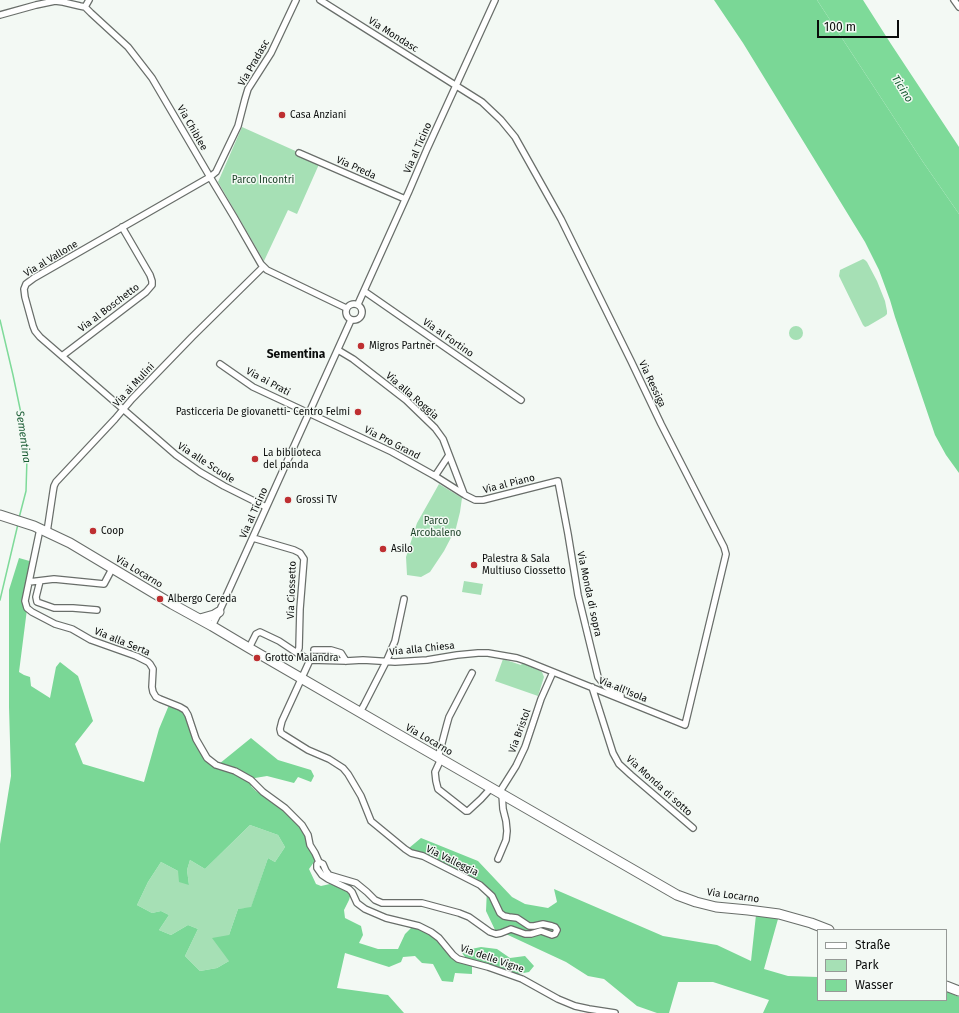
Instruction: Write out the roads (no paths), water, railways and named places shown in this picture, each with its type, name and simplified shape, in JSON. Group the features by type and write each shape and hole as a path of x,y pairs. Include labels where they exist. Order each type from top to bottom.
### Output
{"main road":[{"name":"Via Locarno","path":"2,515 41,529 70,543 172,604 665,889 702,904 779,914 826,929"},
{"path":"200,619 219,612"},
{"path":"947,986 959,991"}],"street":[{"path":"85,7 89,0"},
{"name":"Via Pradasc","path":"210,177 217,170 238,126 248,89 271,53 296,0"},
{"name":"Via Mondasc","path":"320,0 455,86"},
{"name":"Via al Ticino","path":"358,304 495,0"},
{"path":"954,0 959,7"},
{"name":"Via Chiblee","path":"0,15 36,4 55,1 71,3 85,7 119,37 152,78 263,267"},
{"name":"Via Ressiga","path":"455,86 487,106 517,140 564,225 725,550 726,559 685,725"},
{"name":"Via Preda","path":"299,153 405,199"},
{"name":"Via al Vallone","path":"124,410 35,331 25,297 25,285 34,278 210,177"},
{"name":"Via al Boschetto","path":"62,356 146,292 152,285 150,275 122,228"},
{"path":"263,267 346,308"},
{"name":"Via ai Mulini","path":"41,529 56,482 124,410 132,399 263,267"},
{"name":"Via al Fortino","path":"364,291 521,400"},
{"path":"351,304 358,304 362,310 362,315 359,319 351,320 346,315 346,308 351,304"},
{"name":"Via al Ticino","path":"212,626 351,320"},
{"name":"Via alla Roggia","path":"338,350 353,359 406,400 438,431 443,439 464,495"},
{"name":"Via ai Prati","path":"220,364 253,386 309,413"},
{"name":"Via alle Scuole","path":"124,410 188,464 224,486 266,507"},
{"name":"Via Pro Grand","path":"309,413 379,446 435,476 464,495"},
{"path":"435,476 449,455"},
{"name":"Via al Piano","path":"464,495 472,499 479,500 558,481"},
{"name":"Via Monda di sopra","path":"558,481 578,595 598,677 606,687 621,696 621,700"},
{"name":"Via alla Serta","path":"41,529 25,602 30,611 55,624 72,629 91,640 136,656 148,662 153,669 152,686 155,695 162,700 180,706 187,712 196,739 207,758 216,765 235,771 251,780 263,792 286,808 305,828 310,845 319,862 316,866 320,873 325,878 334,882"},
{"name":"Via Ciossetto","path":"253,538 294,550 302,555 304,559 299,648 297,653"},
{"path":"29,582 54,579 104,584 112,569"},
{"path":"40,581 36,598 37,602 54,608 97,610"},
{"path":"360,712 386,662 396,636 404,599"},
{"path":"249,648 258,632 279,641 310,660 302,679"},
{"path":"314,650 330,650 340,652 346,661"},
{"name":"Via alla Chiesa","path":"310,660 363,660 395,662 426,660 463,654 488,653 522,659 553,672"},
{"path":"440,758 446,724 472,672"},
{"name":"Via all'Isola","path":"553,672 685,725"},
{"name":"Via Bristol","path":"440,758 435,774 438,789 466,811 468,811 481,799 497,792 514,770 525,748 541,698 553,672"},
{"name":"Via Valleggia","path":"302,679 281,724 280,729 282,734 308,750 329,759 343,768 361,796 371,821 409,852 423,856 480,885 492,896 499,911 504,916 509,918 517,918 529,926 542,924 552,926 555,927 557,932 554,935 541,931 525,934 512,929 496,934 490,932 469,917 459,912 422,903 382,903 375,900 356,883 329,875 323,864 319,862"},
{"name":"Via Monda di sotto","path":"592,687 613,753 619,764 693,828"},
{"path":"497,792 503,809 507,831 506,840 498,859"},
{"name":"Via delle Vigne","path":"334,882 349,889 357,903 364,909 386,918 420,926 431,932 439,938 458,959 488,967 522,979 558,999 575,1006 614,1013"}],"water":[{"name":"Ticino","path":"817,0 863,0 959,147 959,214 923,162"}],"waterway":[{"name":"Sementina","path":"0,320 23,423 27,458 26,491 19,518"},
{"name":"Sementina","path":"0,600 18,524"}],"place":[{"name":"Casa Anziani","path":"282,115"},
{"name":"Migros Partner","path":"361,346"},
{"name":"Pasticceria De giovanetti- Centro Felmi","path":"358,412"},
{"name":"La biblioteca del panda","path":"255,459"},
{"name":"Grossi TV","path":"288,500"},
{"name":"Coop","path":"93,531"},
{"name":"Asilo","path":"383,549"},
{"name":"Palestra & Sala Multiuso Ciossetto","path":"474,565"},
{"name":"Albergo Cereda","path":"160,599"},
{"name":"Grotto Malandra","path":"257,658"}],"district":[{"name":"Sementina","path":"296,355"}],"park label":[{"name":"Parco Incontri","path":"263,180"},
{"name":"Parco Arcobaleno","path":"436,526"}]}
